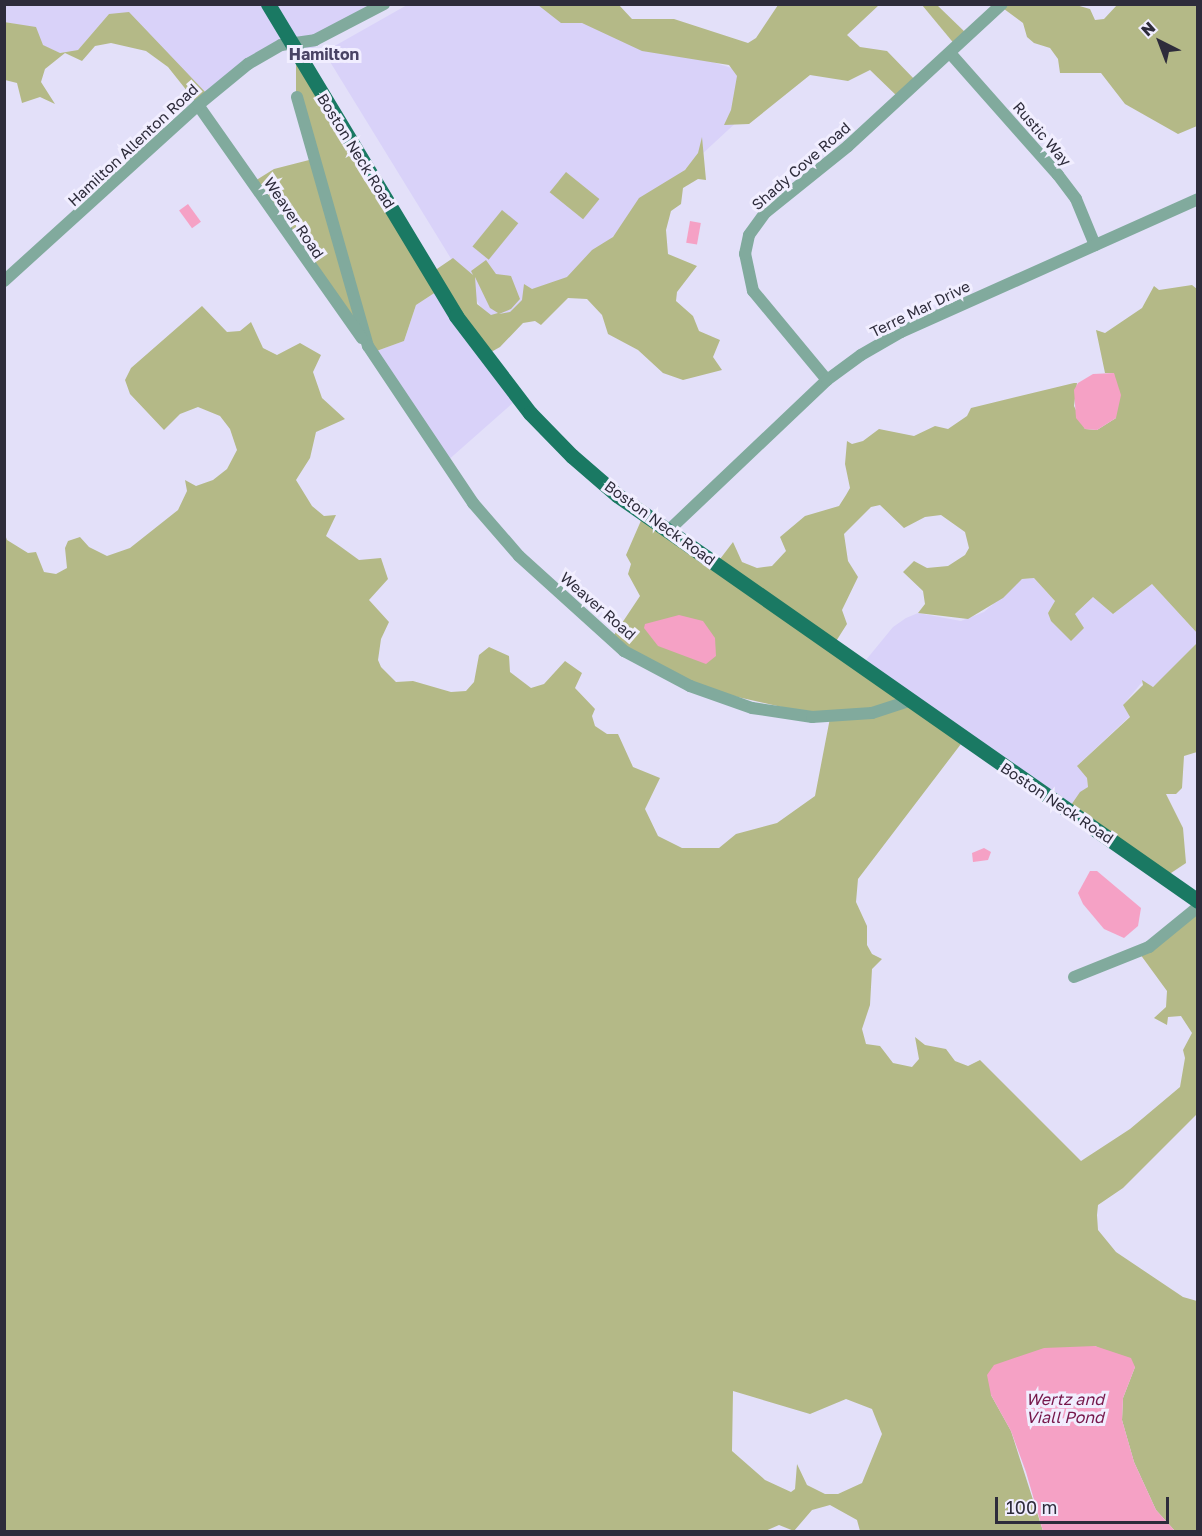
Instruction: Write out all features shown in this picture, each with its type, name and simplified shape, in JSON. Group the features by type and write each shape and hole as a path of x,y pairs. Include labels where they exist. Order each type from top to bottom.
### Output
{"main road":[{"name":"Boston Neck Road","path":"268,4 456,316 488,361 572,456 617,495 1197,901"}],"street":[{"name":"Hamilton Allenton Road","path":"4,282 198,105 263,54 291,44 315,40 384,4"},
{"name":"Shady Cove Road","path":"828,380 753,291 745,254 749,235 766,212 848,146 1002,4"},
{"name":"Rustic Way","path":"950,54 1058,175 1076,199 1095,245"},
{"name":"Weaver Road","path":"297,97 368,346"},
{"name":"Weaver Road","path":"198,105 368,346 473,503 519,556 624,651 690,686 752,708 812,717 872,713 910,701"},
{"name":"Terre Mar Drive","path":"669,530 828,380 901,332 1197,200"},
{"path":"1074,977 1149,947 1197,908"}],"shaded area":[{"path":"5,4 388,4 301,55 289,39 209,96 129,16 109,14 78,50 59,53 42,45 33,28 5,22"},
{"path":"407,5 559,5 576,19 779,83 501,340 324,52"},
{"path":"439,290 515,401 446,462 371,353 404,341 416,305"},
{"path":"1034,578 1055,601 1048,613 1075,614 1093,597 1113,614 1152,584 1197,633 1197,643 1162,679 1152,687 1143,681 1123,705 1130,716 1078,765 1087,778 1088,787 1067,811 861,666 893,627 906,618 918,613 961,621 984,612 1022,579"}],"green space":[{"path":"538,5 619,5 632,19 674,19 748,43 756,38 778,5 879,5 847,35 860,47 887,51 916,81 899,98 870,70 848,81 810,75 749,124 724,125 731,110 737,76 729,65 642,51 582,23 561,23"},
{"path":"922,5 937,5 967,34 956,46"},
{"path":"1076,5 1090,9 1095,20 1104,19 1117,5 1197,5 1197,126 1178,134 1125,104 1101,73 1060,73 1058,59 1050,48 1034,43 1027,37 1023,23 1000,6"},
{"path":"129,12 209,96 199,106 168,67 146,51 111,43 95,46 82,61 65,53 45,69 41,82 55,104 40,97 22,103 17,83 5,80 4,22 36,27 43,45 60,53 78,50 109,14"},
{"path":"296,63 431,273 453,258 473,275 471,271 486,260 496,274 511,276 520,299 511,309 499,314 510,312 522,300 524,284 532,289 567,277 592,250 613,237 639,198 685,170 698,153 702,137 706,180 698,179 683,188 681,204 671,211 666,230 668,254 697,266 677,292 676,301 693,316 699,331 720,340 713,357 722,370 683,380 663,373 638,350 608,334 602,315 587,299 568,298 541,325 535,321 523,323 500,347 484,356 439,290 416,305 404,341 371,353 253,182 274,169 313,159 296,94","holes":["475,277 490,308 498,313 491,315 477,304"]},
{"path":"566,172 599,199 583,219 550,192"},
{"path":"502,210 518,223 489,260 472,247"},
{"path":"1192,285 1197,289 1197,633 1152,584 1113,614 1093,597 1075,614 1084,628 1071,641 1051,621 1048,613 1055,601 1034,578 1022,579 1003,598 968,619 918,613 925,604 923,591 903,572 914,561 927,568 948,566 965,555 969,548 965,532 941,515 925,517 904,528 880,505 871,507 844,534 848,561 858,577 842,610 847,624 833,646 964,740 858,879 856,902 867,926 867,945 872,954 882,959 872,969 870,1005 862,1029 866,1044 880,1046 893,1063 912,1067 919,1059 915,1037 925,1045 946,1049 955,1061 968,1066 980,1060 1081,1161 1130,1129 1180,1087 1185,1058 1183,1050 1192,1033 1181,1016 1168,1017 1167,1025 1154,1018 1166,1007 1167,991 1140,954 1197,908 1197,1114 1123,1188 1098,1205 1097,1215 1098,1230 1116,1252 1183,1297 1197,1301 1197,1531 1175,1531 1156,1510 1134,1462 1122,1420 1123,1398 1135,1367 1095,1346 991,1395 1011,1431 1043,1531 860,1531 857,1520 830,1505 812,1510 794,1531 779,1525 763,1532 5,1531 4,532 7,540 28,553 36,552 44,572 56,574 67,568 65,548 68,541 80,537 89,547 107,556 130,548 178,510 187,491 185,480 196,486 213,480 227,469 237,450 230,429 220,416 198,407 180,414 164,430 130,394 125,380 131,368 202,306 227,332 240,331 251,322 263,348 277,355 300,343 321,355 313,372 322,398 345,419 316,432 310,458 296,480 312,506 324,516 336,515 326,536 359,560 381,558 388,579 369,600 389,622 381,639 378,660 381,667 396,682 413,681 451,692 466,691 474,682 479,655 489,647 509,656 510,672 531,688 544,684 565,661 582,673 575,688 595,709 592,716 595,726 607,734 618,734 633,767 660,778 645,809 658,836 682,848 719,848 736,834 777,823 815,796 830,718 689,686 612,638 640,596 628,574 631,564 626,555 643,516 717,563 733,542 742,562 757,568 772,566 786,551 780,537 805,516 839,506 846,495 850,488 845,464 847,441 852,444 863,441 879,429 914,436 935,426 948,429 967,416 971,408 1074,383 1077,383 1074,406 1085,429 1097,430 1116,418 1114,373 1105,373 1096,330 1105,333 1142,308 1154,286 1159,290","holes":["733,1391 810,1414 846,1399 872,1409 882,1434 862,1483 838,1494 825,1494 807,1485 797,1464 795,1489 791,1492 765,1480 732,1451"]},
{"path":"1197,643 1197,752 1184,756 1182,788 1176,794 1166,794 1183,828 1186,863 1165,877 1067,811 1080,792 1088,787 1087,778 1077,766 1130,717 1123,705 1143,685 1142,680 1153,687"}],"water":[{"path":"188,204 201,222 192,228 179,210"},
{"path":"690,221 701,223 697,245 686,243"},
{"path":"1114,373 1121,395 1116,418 1097,430 1085,429 1076,418 1074,390 1078,383 1093,374"},
{"path":"679,615 703,621 715,638 716,656 706,664 658,646 644,628 645,624"},
{"path":"984,848 991,852 988,860 973,862 972,853"},
{"path":"1090,871 1097,871 1141,908 1138,926 1124,938 1104,929 1083,904 1078,893"},
{"name":"Wertz and Viall Pond","path":"1095,1346 1131,1358 1135,1367 1123,1398 1122,1420 1134,1462 1156,1510 1175,1531 1043,1531 1026,1472 1011,1431 991,1395 987,1375 994,1365 1044,1348"}],"district":[{"name":"Hamilton","path":"324,54"}]}
